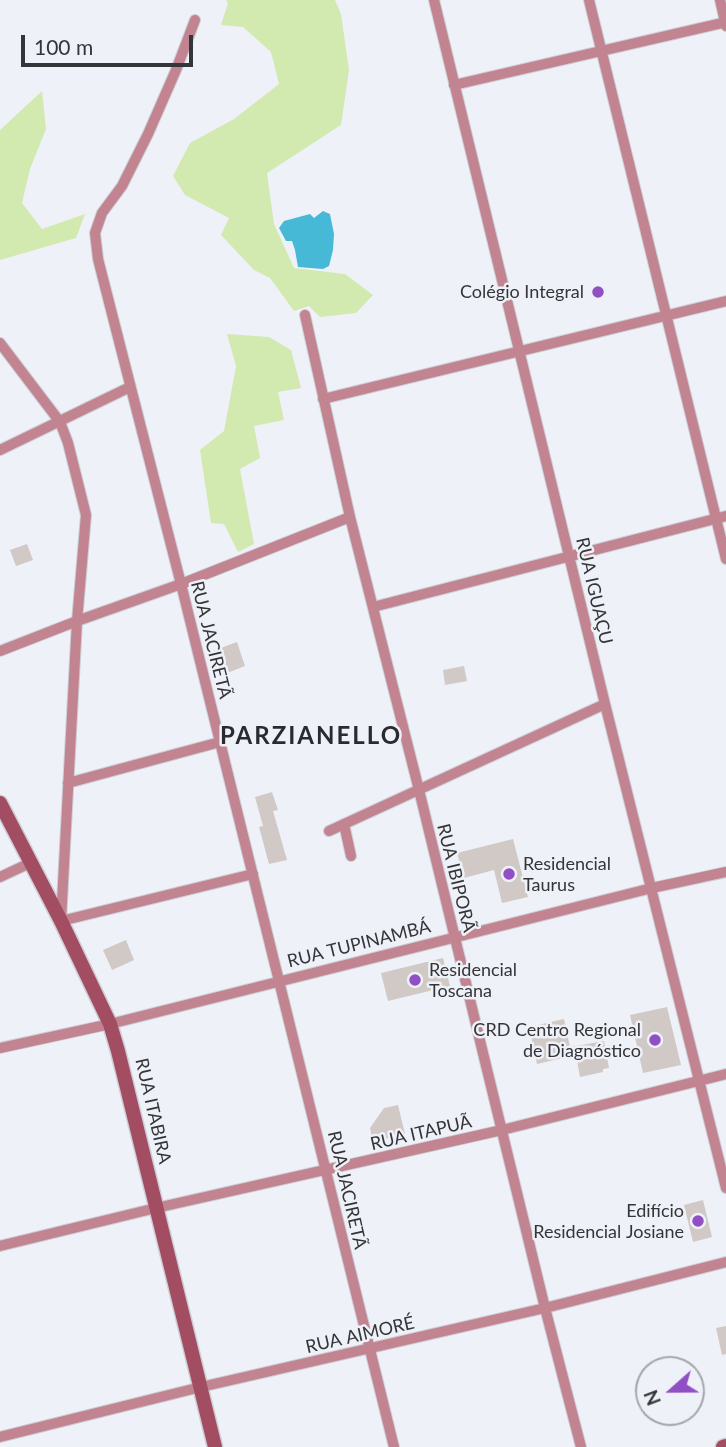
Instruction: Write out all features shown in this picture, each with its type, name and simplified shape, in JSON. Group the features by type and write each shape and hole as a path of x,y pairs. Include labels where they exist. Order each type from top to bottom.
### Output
{"street":[{"name":"RUA IGUAÇU","path":"434,0 726,1188"},
{"path":"589,0 666,316 721,517 726,559"},
{"path":"454,85 726,23 720,0"},
{"name":"RUA JACIRETÃ","path":"195,20 148,134 122,186 103,213 95,233 98,259 394,1447"},
{"path":"323,399 726,301"},
{"name":"RUA IBIPORÃ","path":"305,315 350,517 581,1447"},
{"path":"0,344 60,422 86,514 77,621 61,921 253,874"},
{"path":"0,450 130,387"},
{"path":"0,651 181,584 350,517"},
{"path":"373,607 721,517"},
{"path":"329,831 605,704"},
{"path":"68,783 220,742"},
{"name":"RUA ITABIRA","path":"0,803 110,1024 215,1447"},
{"path":"344,824 351,856"},
{"path":"0,877 30,863"},
{"name":"RUA TUPINAMBÁ","path":"0,1048 110,1024 652,888 726,873"},
{"name":"RUA ITAPUÃ","path":"0,1246 502,1130 726,1074"},
{"name":"RUA AIMORÉ","path":"0,1437 201,1387 545,1308 726,1262"}],"green space":[{"path":"226,0 335,0 341,14 349,70 341,125 267,173 274,224 294,268 345,274 373,295 356,313 320,317 309,306 294,311 270,278 254,270 221,235 229,218 185,195 173,176 190,143 234,119 279,84 271,52 243,27 221,25 228,3"},
{"path":"42,91 46,129 30,169 22,203 42,229 85,214 76,238 0,260 0,130"},
{"path":"227,334 269,337 291,350 301,388 278,392 284,420 254,426 260,458 240,469 254,544 238,552 224,524 211,523 200,450 224,431 236,366"}],"water":[{"path":"323,211 330,214 334,234 329,266 323,269 298,267 292,241 286,241 279,228 284,221 310,214 314,218"}],"building":[{"path":"27,544 33,560 16,566 10,550"},
{"path":"237,642 245,666 217,677 210,652"},
{"path":"464,666 467,681 445,685 443,670"},
{"path":"272,792 278,810 273,811 287,860 269,864 259,827 263,826 255,797"},
{"name":"Residencial Taurus","path":"513,839 528,897 502,903 494,870 464,878 457,853"},
{"path":"126,940 134,960 112,970 103,950"},
{"name":"Residencial Toscana","path":"443,958 450,986 388,1001 381,973"},
{"name":"CRD Centro Regional de Diagnóstico","path":"667,1007 681,1065 643,1073 630,1015"},
{"path":"564,1019 570,1047 604,1041 609,1068 580,1077 576,1055 537,1064 529,1027"},
{"path":"398,1105 405,1134 373,1142 370,1128 384,1108"},
{"name":"Edifício Residencial Josiane","path":"703,1200 712,1237 693,1242 684,1205"},
{"path":"726,1326 726,1354 722,1355 716,1328"}],"place":[{"name":"Colégio Integral","path":"598,292"},
{"name":"Residencial Taurus","path":"509,874"},
{"name":"Residencial Toscana","path":"415,980"},
{"name":"CRD Centro Regional de Diagnóstico","path":"655,1040"},
{"name":"Edifício Residencial Josiane","path":"698,1221"}],"district":[{"name":"PARZIANELLO","path":"311,736"}]}
